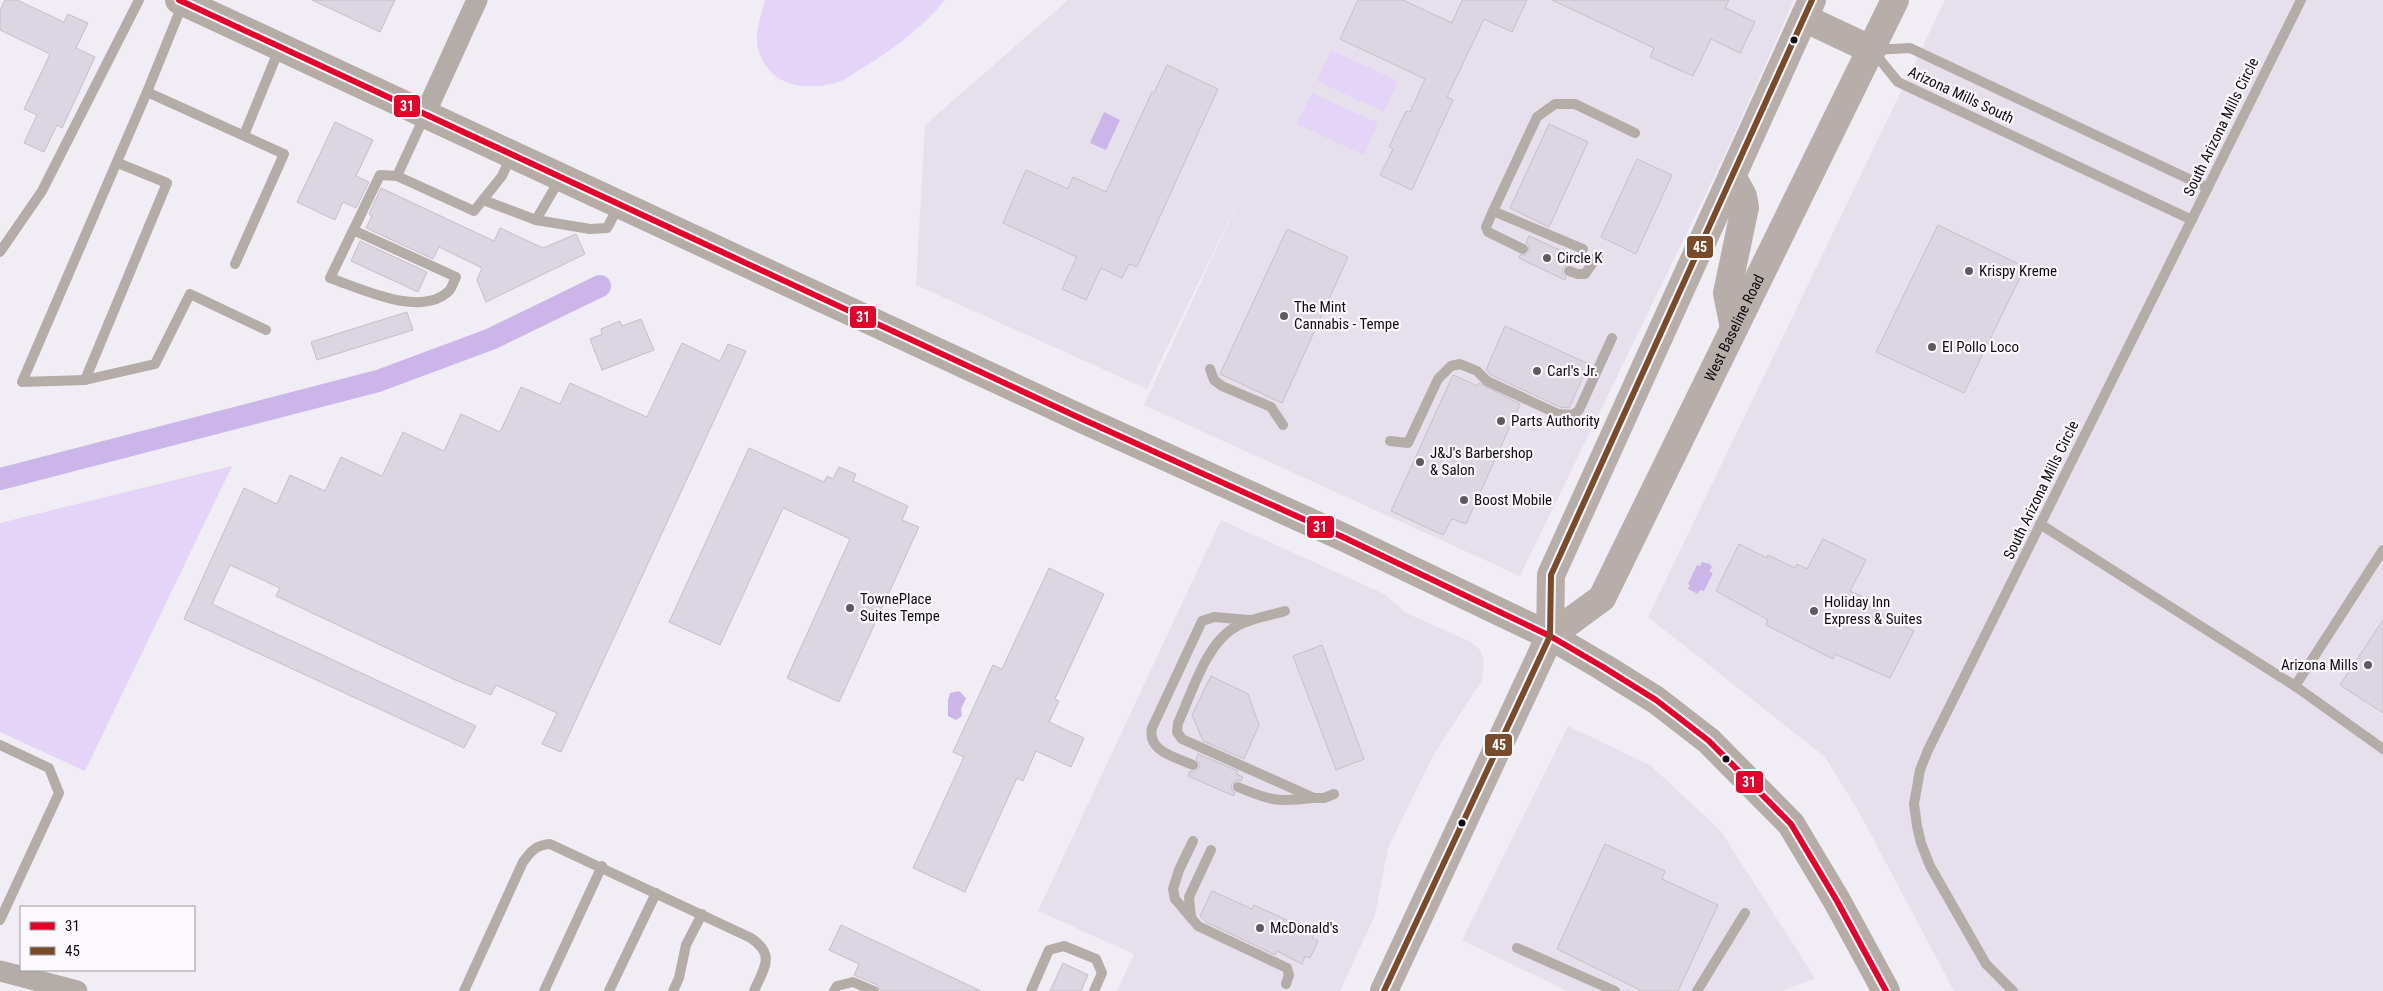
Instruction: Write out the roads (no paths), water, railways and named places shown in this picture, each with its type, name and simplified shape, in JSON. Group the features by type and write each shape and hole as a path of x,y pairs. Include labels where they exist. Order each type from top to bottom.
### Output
{"main road":[{"name":"West Baseline Road","path":"1550,636 1602,598 1895,0"},
{"name":"West Baseline Road","path":"1384,991 1550,636 1551,575 1808,9"},
{"path":"1808,9 1872,50"},
{"path":"1732,176 1743,196 1745,207 1727,293 1734,328"}],"street":[{"path":"425,114 477,0"},
{"path":"181,1 1082,419 1314,524 1550,636 1656,700 1709,741 1791,824 1837,901 1886,991"},
{"path":"0,971 77,991"}],"lane":[{"path":"0,252 42,191 139,0"},
{"name":"South Arizona Mills Circle","path":"2013,991 1986,964 1930,866 1916,826 1914,804 1920,770 1928,750 2301,0"},
{"path":"181,1 118,164 22,382 85,380 155,364 190,294 266,330"},
{"path":"244,135 280,46"},
{"name":"Arizona Mills South","path":"1872,50 1910,48 2208,188"},
{"name":"Arizona Mills South","path":"1872,50 1898,82 2192,220"},
{"path":"147,92 284,154 235,264"},
{"path":"1522,249 1488,232 1486,226 1537,118 1555,104 1574,104 1634,133"},
{"path":"397,176 425,114"},
{"path":"353,230 456,276 450,290 424,304 400,302 330,278 353,230 380,174 397,176 474,211 502,176 512,154"},
{"path":"85,380 167,183 118,164"},
{"path":"536,220 561,177"},
{"path":"483,200 536,220 590,230 607,228 620,204"},
{"path":"1493,211 1583,249"},
{"path":"1569,271 1585,274 1598,255"},
{"path":"1390,441 1408,443 1438,379 1451,366 1460,364 1477,371 1487,381 1558,414 1573,416 1579,410 1612,338"},
{"path":"1210,369 1214,380 1222,386 1271,407 1283,426"},
{"path":"2040,524 2295,686 2383,749"},
{"path":"2295,686 2383,550"},
{"path":"1285,611 1236,626 1223,636 1212,649 1178,723 1178,732 1182,739 1314,798"},
{"path":"1193,766 1154,746 1150,736 1152,728 1202,621 1214,617 1253,620"},
{"path":"0,745 49,768 59,793 0,920"},
{"path":"1238,787 1281,802 1334,794"},
{"path":"1192,841 1173,889 1175,899 1198,926 1287,968 1289,974 1286,984"},
{"path":"464,991 523,862 540,845 550,844 602,866 762,945 767,954 766,963 754,991"},
{"path":"1191,918 1190,897 1211,850"},
{"path":"544,991 602,866"},
{"path":"609,991 656,892"},
{"path":"1697,991 1745,913"},
{"path":"673,991 679,978 686,945 702,914"},
{"path":"1030,991 1050,950 1064,946 1096,959 1102,973 1094,991"},
{"path":"1517,948 1615,991"},
{"path":"834,991 837,986 853,982 874,991"}],"waterway":[{"path":"0,479 378,381 491,339 600,286"}],"place":[{"name":"Circle K","path":"1547,258"},
{"name":"Krispy Kreme","path":"1969,271"},
{"name":"The Mint Cannabis - Tempe","path":"1284,316"},
{"name":"El Pollo Loco","path":"1932,347"},
{"name":"Carl's Jr.","path":"1537,371"},
{"name":"Parts Authority","path":"1501,421"},
{"name":"J&J's Barbershop & Salon","path":"1420,462"},
{"name":"Boost Mobile","path":"1464,500"},
{"name":"TownePlace Suites Tempe","path":"850,608"},
{"name":"Holiday Inn Express & Suites","path":"1814,611"},
{"name":"Arizona Mills","path":"2368,665"},
{"name":"McDonald's","path":"1260,928"}]}
